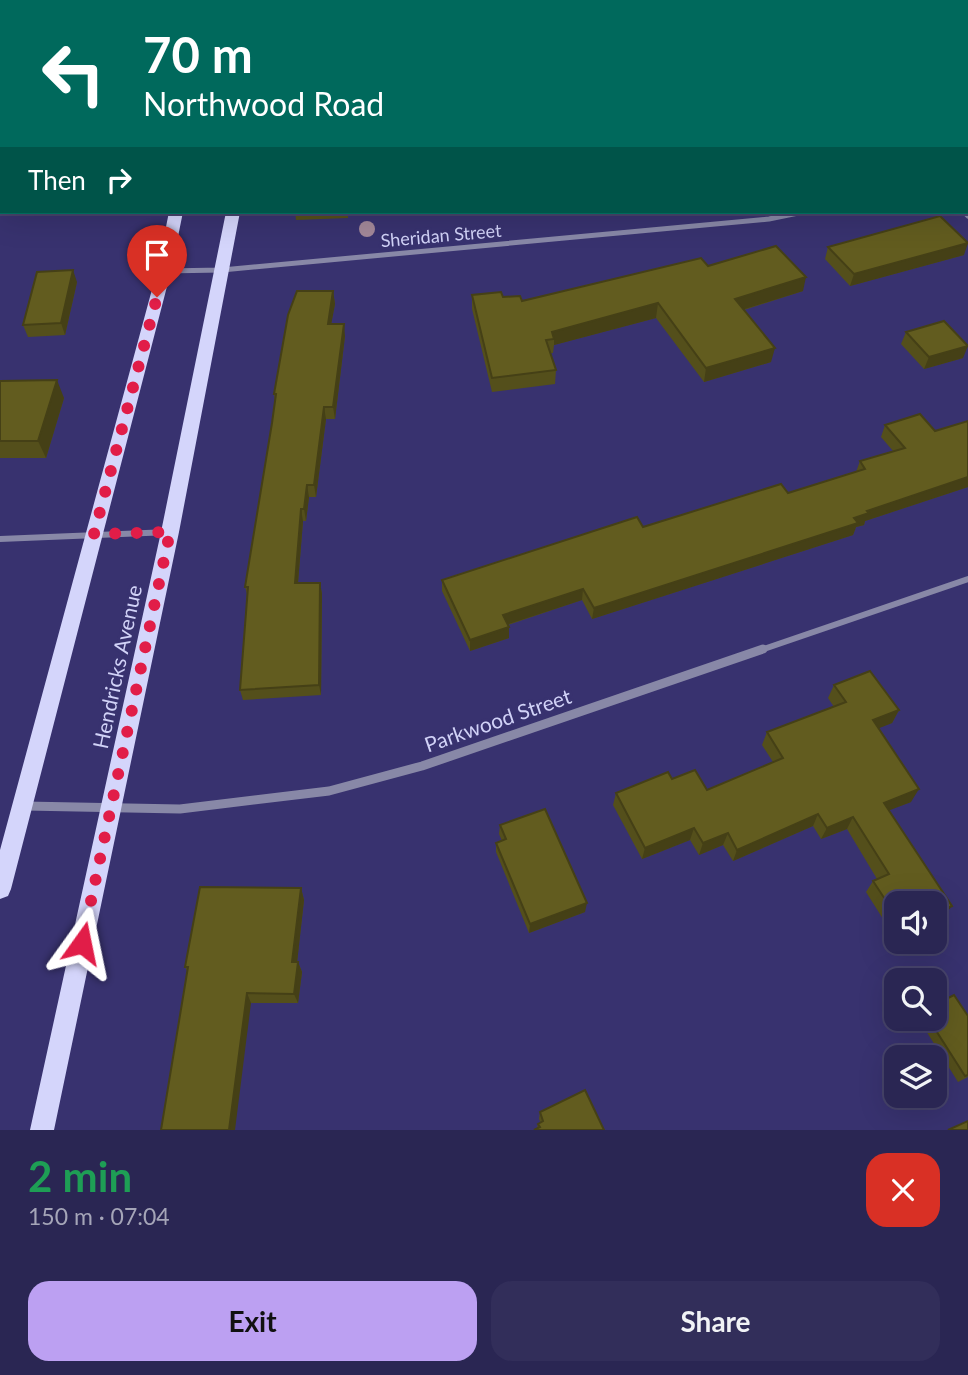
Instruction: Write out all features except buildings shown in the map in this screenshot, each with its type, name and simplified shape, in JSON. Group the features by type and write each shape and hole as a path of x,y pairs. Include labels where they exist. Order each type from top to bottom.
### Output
{"main road":[{"path":"0,889 177,214"},
{"name":"Hendricks Avenue","path":"42,1130 170,532 233,214"}],"street":[{"name":"Sheridan Street","path":"163,271 222,270 769,219 793,214"},
{"path":"0,539 170,532"},
{"name":"Parkwood Street","path":"21,806 180,809 329,792 422,766 968,579"}],"route":[{"path":"82,943 170,532 94,534 157,297"}]}
